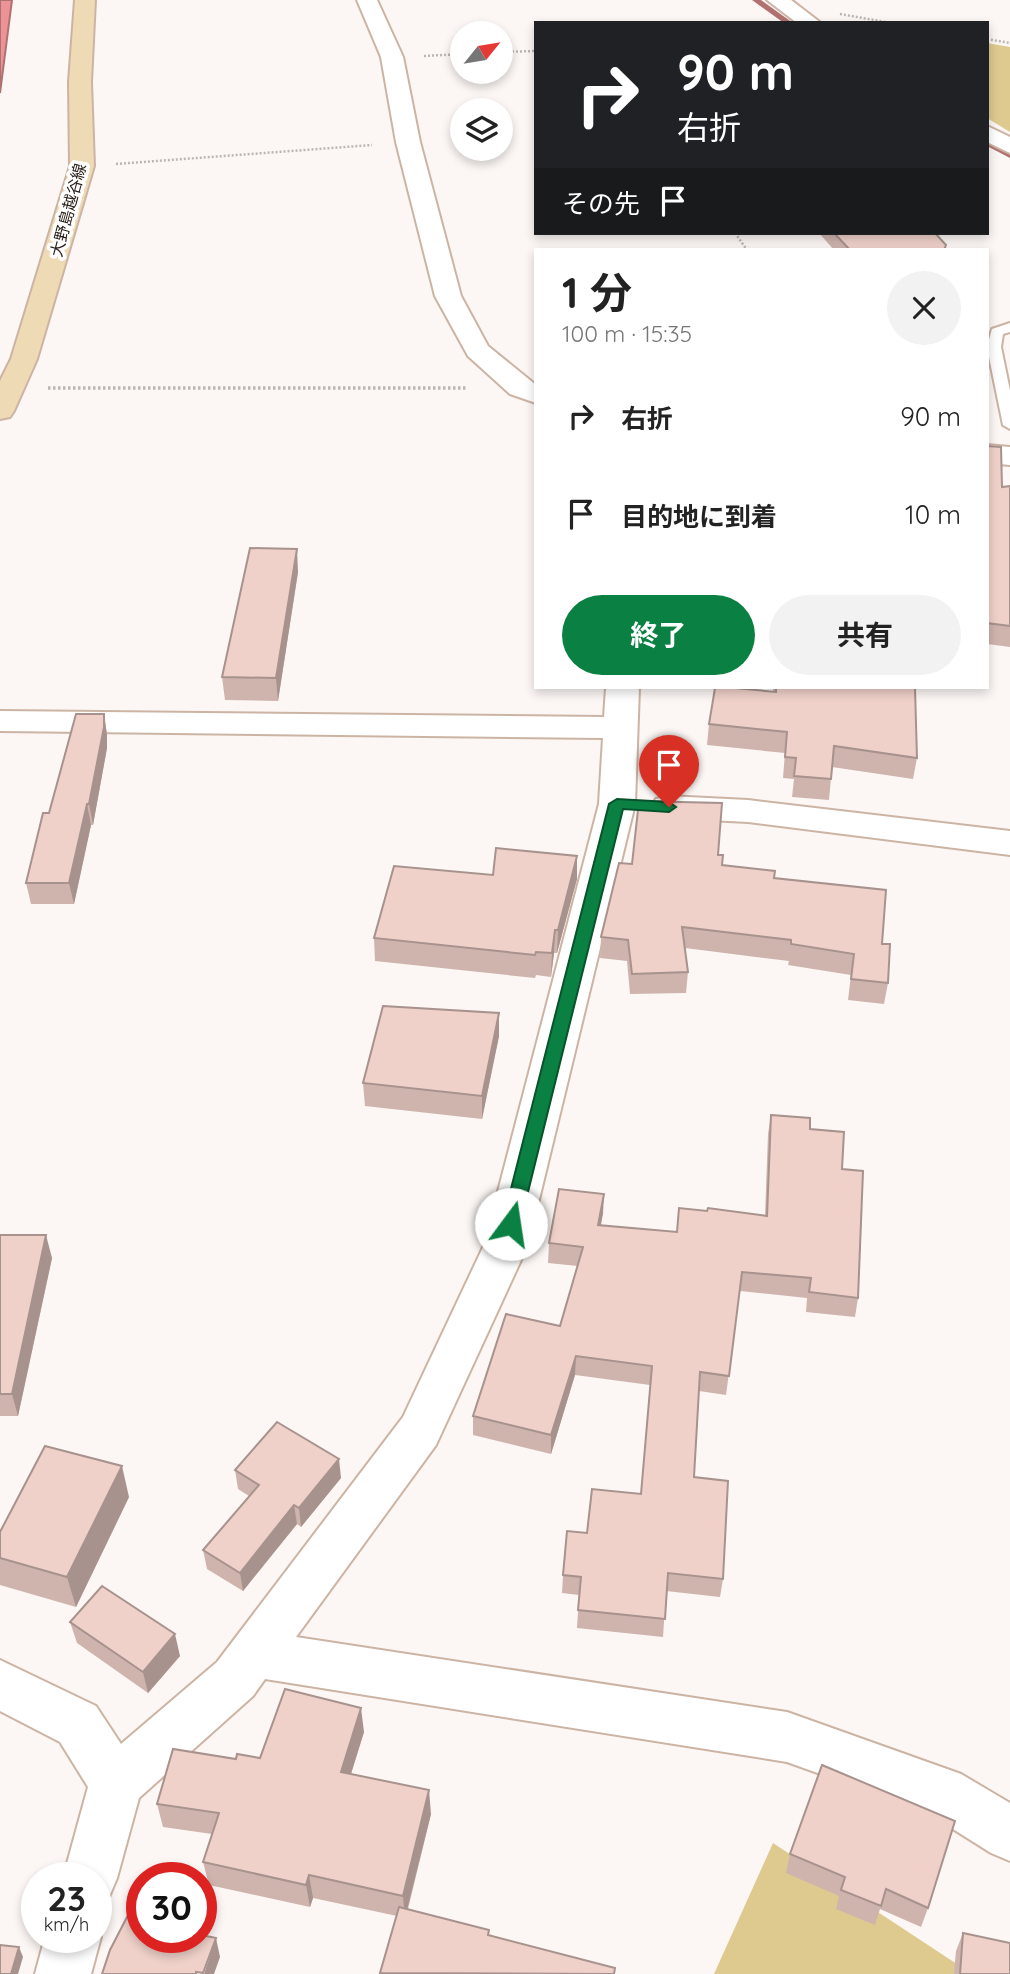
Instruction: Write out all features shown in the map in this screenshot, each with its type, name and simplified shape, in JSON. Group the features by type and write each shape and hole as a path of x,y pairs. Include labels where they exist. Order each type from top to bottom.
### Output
{"main road":[{"name":"大野島越谷線","path":"0,411 24,359 82,166 80,82 85,0"}],"street":[{"path":"367,0 392,57 408,142 448,296 477,350 528,392"},
{"path":"777,0 808,21"},
{"path":"989,134 1010,146"},
{"path":"989,454 1010,456"},
{"path":"0,721 621,708 617,804 506,1245 420,1432 235,1679 116,1783 94,1862"},
{"path":"617,804 748,811 1010,843"},
{"path":"254,1654 787,1737 943,1792 1010,1834"},
{"path":"0,1684 78,1724 116,1783"},
{"path":"63,1974 69,1953"}],"lane":[{"path":"1010,327 998,331 994,347 1010,425"}],"path":[{"path":"989,39 1010,43"},
{"path":"513,52 534,51"},
{"path":"82,166 408,142"},
{"path":"45,388 528,392"}],"shaded area":[{"path":"0,0 12,0 0,93"},
{"path":"989,43 1010,47 1010,132 989,119"},
{"path":"773,1843 972,1974 714,1974"}],"building":[{"path":"836,235 937,235 946,245 945,248 848,248"},
{"path":"989,446 1001,447 1002,487 1010,486 1010,626 989,623"},
{"path":"250,548 297,549 276,678 222,677"},
{"path":"715,689 776,692 776,689 915,689 917,758 834,746 831,779 794,776 796,758 785,757 787,732 709,724"},
{"path":"76,714 104,714 104,727 89,804 69,883 26,883 43,813 49,813"},
{"path":"639,801 722,803 718,855 723,855 722,865 775,871 774,878 886,890 882,944 890,944 888,983 851,979 854,954 791,944 791,940 682,927 688,972 632,974 628,940 601,937 619,863 632,864"},
{"path":"496,848 577,856 558,930 555,930 552,953 536,952 535,955 374,938 394,866 493,875"},
{"path":"383,1006 499,1013 482,1096 363,1083"},
{"path":"771,1115 810,1118 810,1129 844,1132 842,1169 863,1171 858,1298 809,1292 811,1278 742,1272 729,1376 700,1372 694,1477 728,1481 723,1579 668,1573 665,1619 578,1610 581,1577 563,1575 567,1531 587,1533 592,1489 641,1494 652,1366 576,1356 551,1435 473,1416 506,1314 560,1326 583,1247 549,1243 559,1189 604,1194 598,1225 677,1232 679,1208 707,1211 708,1208 767,1216"},
{"path":"0,1235 46,1235 12,1394 0,1394"},
{"path":"277,1422 339,1459 299,1508 294,1505 240,1573 203,1550 259,1485 235,1470"},
{"path":"45,1446 122,1466 67,1577 0,1558 0,1532"},
{"path":"102,1586 175,1634 143,1672 70,1622"},
{"path":"285,1689 361,1708 341,1772 429,1790 403,1896 309,1875 306,1885 217,1865 217,1862 203,1862 219,1813 157,1804 173,1749 236,1759 237,1754 260,1758"},
{"path":"822,1765 955,1821 928,1908 886,1889 881,1906 841,1890 845,1877 790,1854"},
{"path":"399,1907 489,1930 488,1935 615,1968 614,1974 380,1973"},
{"path":"126,1919 126,1953 210,1953 203,1973 102,1974 109,1953 112,1953 112,1946"},
{"path":"963,1933 1010,1943 1010,1974 960,1974"},
{"path":"0,1945 19,1947 11,1974 0,1974"}],"waterway":[{"path":"756,0 786,21"},
{"path":"989,144 1010,155"}],"route":[{"path":"511,1224 617,804 669,807"}]}
